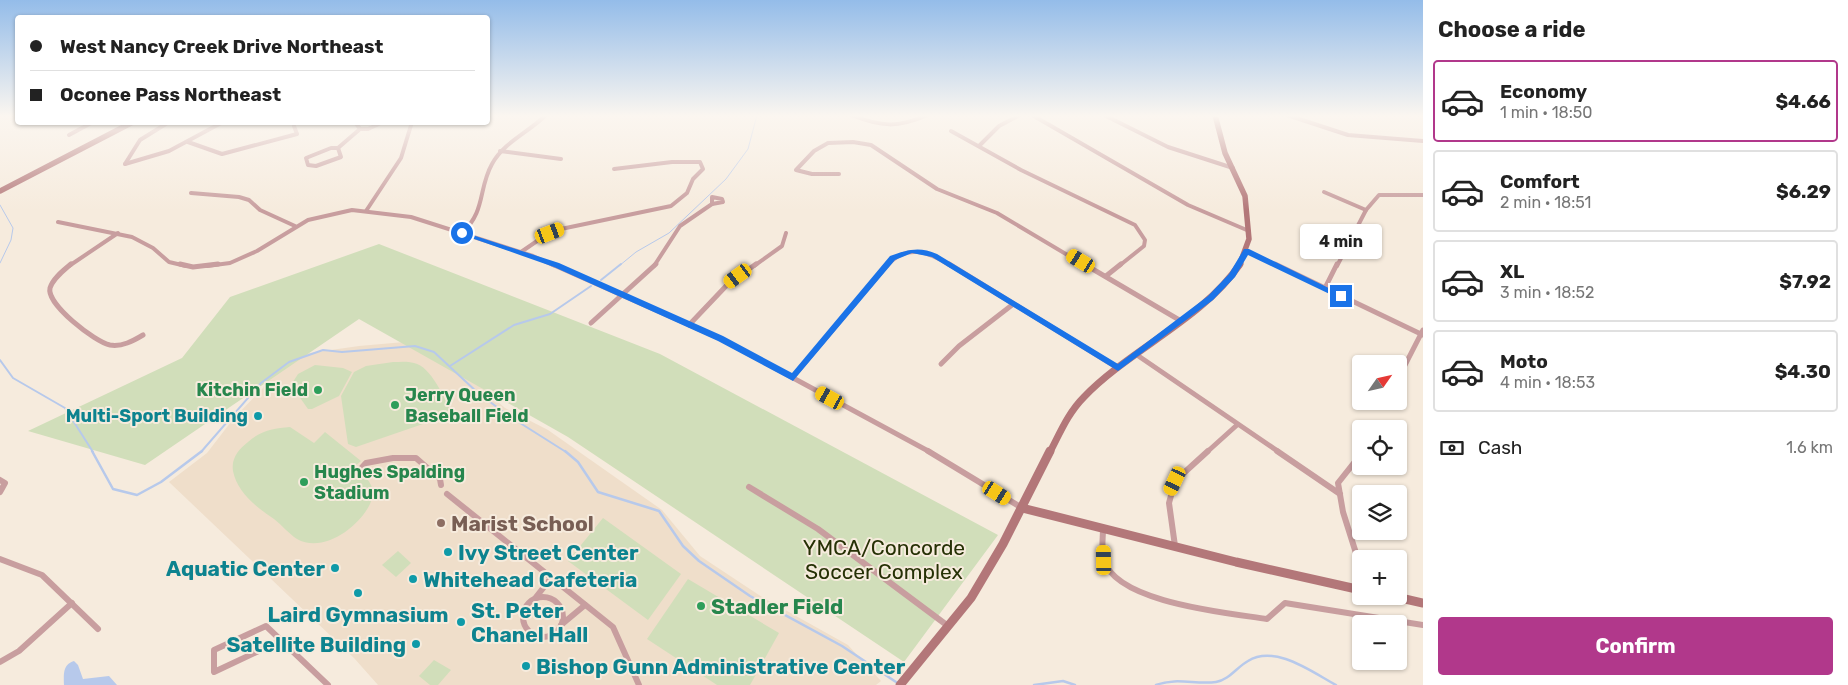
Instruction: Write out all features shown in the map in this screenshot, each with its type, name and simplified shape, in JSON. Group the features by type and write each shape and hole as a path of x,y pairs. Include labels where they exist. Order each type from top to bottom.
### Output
{"main road":[{"path":"0,191 85,147"},
{"path":"900,685 971,598 1003,544 1069,414 1084,397 1118,368 1210,298 1232,276 1246,251 1249,231 1245,196 1223,147"},
{"path":"1022,508 1236,562 1352,588"},
{"path":"1407,599 1423,603"}],"street":[{"path":"136,147 125,164 159,156 178,147"},
{"path":"202,147 222,154 248,147"},
{"path":"366,211 394,172 407,147"},
{"path":"462,233 472,225 478,216 488,171 504,147"},
{"path":"821,147 796,170 812,174 839,174"},
{"path":"874,147 937,189 997,213 1181,321"},
{"path":"981,147 1021,170 1121,216 1135,225 1145,240 1144,246 1106,276"},
{"path":"1087,147 1188,205 1249,231"},
{"path":"1168,147 1233,168"},
{"path":"338,148 341,158 316,166 308,165 306,158 311,154 338,148"},
{"path":"500,151 561,158"},
{"path":"521,252 540,239 561,229 654,211 670,206 687,193 693,179 703,169 700,162 690,160 666,164 634,164 614,169"},
{"path":"1324,192 1366,210"},
{"path":"191,193 239,197 249,200 260,210 295,226"},
{"path":"1325,288 1366,210 1379,195 1423,195"},
{"path":"590,323 656,264 680,226 712,204"},
{"path":"58,222 118,233 141,240 169,262 179,266 211,267 246,257 295,226 308,220 337,212 366,211 411,217 521,252 622,294 720,338 929,452 1022,508"},
{"path":"118,233 63,271 52,284 49,290 50,295 53,302 87,332 106,344 122,345 143,335"},
{"path":"689,325 727,284 782,246 786,233"},
{"path":"793,378 892,258 904,252 919,250 934,255 1012,305 1118,368"},
{"path":"1246,251 1422,333 1408,360"},
{"path":"941,364 959,346 1012,305"},
{"path":"1137,354 1340,494"},
{"path":"1175,546 1169,502 1175,481 1237,424"},
{"path":"355,475 366,463 393,458 416,458 440,479 441,485"},
{"path":"1352,464 1338,483 1343,512 1355,550"},
{"path":"0,480 6,483 0,492"},
{"path":"749,488 818,529 949,626"},
{"path":"447,494 613,627 639,685"},
{"path":"1103,529 1104,560 1117,580 1172,604 1268,619 1285,603 1423,625"},
{"path":"0,559 42,575 98,629"},
{"path":"551,578 523,616 523,622 529,633 534,636 548,635 585,605"},
{"path":"530,604 535,600 548,598 559,603 564,615 559,627"},
{"path":"0,662 19,651 72,603"},
{"path":"280,641 214,672 214,650 266,626 328,685"}],"shaded area":[{"name":"Marist School","path":"427,340 505,408 548,430 662,510 700,556 762,597 848,645 881,681 876,685 378,685 354,658 169,482 207,453 234,418 263,388 270,372 303,354 359,346"}],"green space":[{"name":"YMCA/Concorde Soccer Complex","path":"379,244 660,354 998,535 904,662 568,437 359,319 145,465 28,431 182,358 230,297"},
{"name":"Jerry Queen Baseball Field","path":"393,362 414,363 426,370 437,384 452,414 356,447 348,444 341,396 354,372 366,366"},
{"name":"Kitchin Field","path":"315,365 343,368 352,372 339,396 312,409 308,409 291,385 298,374"},
{"name":"Hughes Spalding Stadium","path":"290,427 314,443 325,432 361,461 353,468 367,479 372,487 372,498 365,513 349,529 329,541 307,543 297,539 249,499 235,479 233,462 236,454 245,445 262,433 273,429"},
{"path":"603,518 681,574 648,620 568,561"},
{"path":"398,551 411,563 396,577 382,565"},
{"name":"Stadler Field","path":"688,579 779,633 750,685 717,685 647,639"},
{"path":"434,660 451,670 438,685 430,685 419,676"}],"water":[{"path":"74,661 78,665 83,679 109,676 117,685 64,685 64,674 67,665"}],"waterway":[{"path":"619,266 636,252 669,233 726,179 749,147"},
{"path":"0,205 13,228 11,240 0,263"},
{"path":"601,280 621,264"},
{"path":"450,366 514,325 550,314 591,286"},
{"path":"202,451 261,383 289,362 323,350 342,352 415,346 434,352 478,393 509,416 566,452"},
{"path":"0,360 13,378 65,408 93,452"},
{"path":"92,451 113,489 137,495 161,482 202,451"},
{"path":"565,451 578,462 598,492 659,511 683,546 699,561 750,596 842,646 899,684"},
{"path":"1156,685 1179,681 1201,683 1221,681 1248,661 1270,656 1305,667 1336,685"},
{"path":"1034,685 1063,681 1075,685"}],"place":[{"name":"Kitchin Field","path":"318,390"},
{"name":"Jerry Queen Baseball Field","path":"395,405"},
{"name":"Multi-Sport Building","path":"258,416"},
{"name":"Hughes Spalding Stadium","path":"304,482"},
{"name":"Marist School","path":"441,523"},
{"name":"Ivy Street Center","path":"448,552"},
{"name":"Aquatic Center","path":"335,568"},
{"name":"Whitehead Cafeteria","path":"413,579"},
{"name":"Laird Gymnasium","path":"358,593"},
{"name":"Stadler Field","path":"701,606"},
{"name":"St. Peter Chanel Hall","path":"461,622"},
{"name":"Satellite Building","path":"416,644"},
{"name":"Bishop Gunn Administrative Center","path":"526,666"}],"route":[{"path":"462,233 533,256 650,306 720,338 793,378 892,258 904,252 919,250 934,255 1012,305 1118,368 1210,298 1232,276 1246,251 1341,296"}]}
